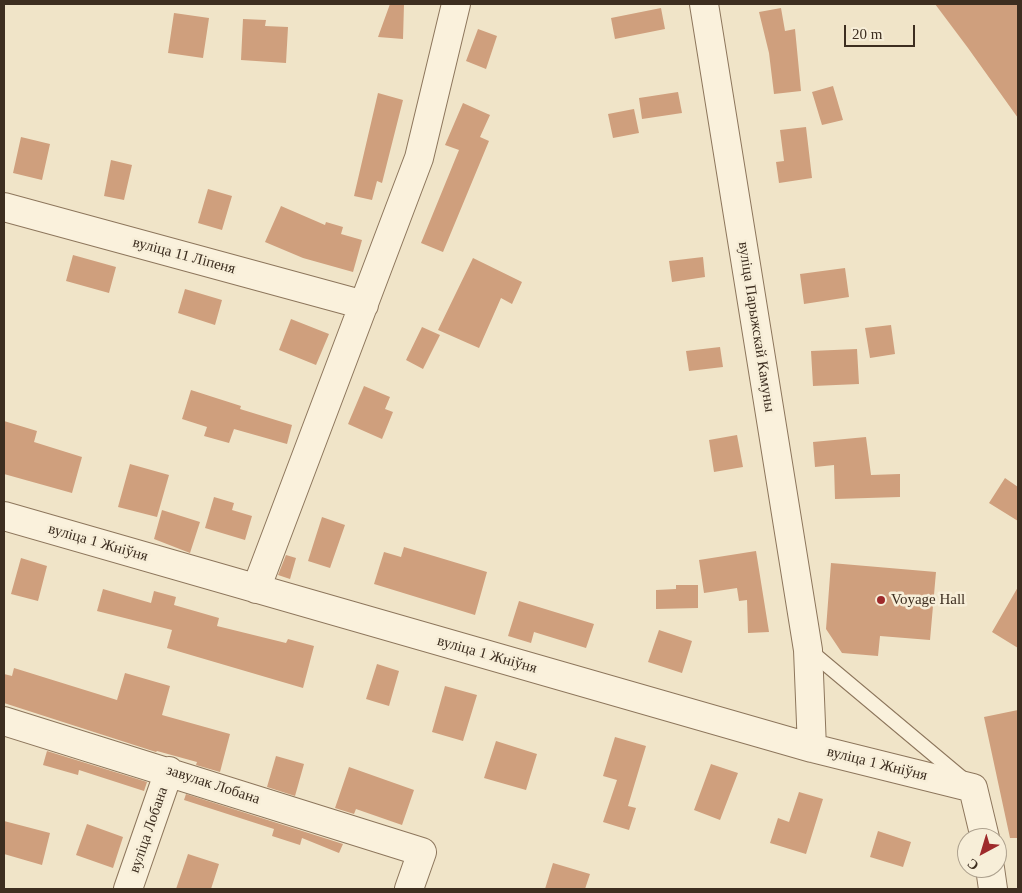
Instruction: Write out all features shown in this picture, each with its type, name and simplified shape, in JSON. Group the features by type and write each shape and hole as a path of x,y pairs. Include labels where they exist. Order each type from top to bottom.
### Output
{"street":[{"path":"256,589 419,158 456,4"},
{"name":"вуліца Парыжскай Камуны","path":"704,4 808,650 812,748"},
{"name":"вуліца 11 Ліпеня","path":"4,207 364,305"},
{"name":"вуліца 1 Жніўня","path":"4,516 812,748 973,788"},
{"name":"завулак Лобана","path":"4,721 169,771 422,852 409,889"},
{"name":"вуліца Лобана","path":"128,889 169,771"},
{"path":"973,788 983,828"}],"lane":[{"path":"808,650 973,788"}],"building":[{"path":"390,4 404,4 403,39 378,37"},
{"path":"935,4 1018,4 1018,118 968,48"},
{"path":"661,8 665,29 615,39 611,18"},
{"path":"781,8 785,31 795,29 801,91 774,94 769,53 759,12"},
{"path":"174,13 209,18 203,58 168,53"},
{"path":"243,19 266,20 265,26 288,27 286,63 241,60"},
{"path":"478,29 497,36 486,69 466,61"},
{"path":"833,86 843,120 822,125 812,92"},
{"path":"678,92 682,113 642,119 639,98"},
{"path":"378,93 403,100 382,183 377,181 372,200 354,196"},
{"path":"463,103 490,115 480,137 489,141 443,252 421,243 459,150 445,145"},
{"path":"634,109 639,133 613,138 608,114"},
{"path":"806,127 812,178 779,183 776,162 784,161 780,130"},
{"path":"21,137 50,144 42,180 13,173"},
{"path":"111,160 132,165 124,200 104,196"},
{"path":"208,189 232,196 222,230 198,223"},
{"path":"281,206 325,225 326,222 343,227 341,234 362,240 353,272 303,258 265,242"},
{"path":"73,255 116,267 109,293 66,281"},
{"path":"703,257 705,277 672,282 669,261"},
{"path":"473,258 522,282 512,304 501,298 479,348 438,330"},
{"path":"845,268 849,297 804,304 800,274"},
{"path":"185,289 222,300 215,325 178,313"},
{"path":"291,319 329,334 316,365 279,350"},
{"path":"891,325 895,354 870,358 865,328"},
{"path":"422,327 440,335 423,369 406,360"},
{"path":"720,347 723,367 689,371 686,351"},
{"path":"857,349 859,384 813,386 811,351"},
{"path":"364,386 390,397 385,409 393,412 382,439 348,424"},
{"path":"191,390 241,406 240,409 292,425 287,444 234,429 229,443 204,436 207,427 182,419"},
{"path":"4,421 37,431 34,442 82,457 72,493 4,474"},
{"path":"737,435 743,467 714,472 709,440"},
{"path":"866,437 871,475 900,474 900,497 835,499 834,465 815,467 813,442"},
{"path":"130,464 169,475 157,517 118,507"},
{"path":"1005,478 1018,487 1018,521 989,503"},
{"path":"214,497 234,503 232,510 252,516 245,540 205,528"},
{"path":"162,510 200,522 190,553 154,539"},
{"path":"322,517 345,525 330,568 308,561"},
{"path":"404,547 487,572 475,615 374,584 384,552 401,557"},
{"path":"756,551 769,632 748,633 747,600 739,601 737,588 704,593 699,560"},
{"path":"286,555 296,558 290,579 278,575"},
{"path":"21,558 47,566 38,601 11,594"},
{"name":"Voyage Hall","path":"831,563 936,572 930,640 880,636 878,656 842,653 826,629"},
{"path":"676,585 698,585 698,608 656,609 656,590 676,589"},
{"path":"1018,587 1018,648 992,632"},
{"path":"103,589 151,603 154,591 176,597 174,605 219,618 217,626 286,643 288,639 314,646 303,688 167,648 172,630 97,611"},
{"path":"519,601 594,624 586,648 534,632 531,643 508,636"},
{"path":"659,630 692,641 682,673 648,662"},
{"path":"377,664 399,671 389,706 366,699"},
{"path":"14,668 117,700 125,673 170,686 162,715 230,734 220,772 196,765 197,762 156,752 4,703 4,674 12,676"},
{"path":"445,686 477,695 463,741 432,732"},
{"path":"1018,710 1018,838 1010,838 984,717"},
{"path":"615,737 646,746 628,806 636,808 629,830 603,822 617,780 603,776"},
{"path":"496,741 537,754 526,790 484,778"},
{"path":"47,751 147,782 144,791 79,770 78,775 43,765"},
{"path":"276,756 304,764 295,796 267,787"},
{"path":"711,764 738,773 720,820 694,810"},
{"path":"349,767 414,790 402,825 356,809 354,814 335,808"},
{"path":"799,792 823,799 806,854 770,843 778,818 789,822"},
{"path":"186,794 343,844 339,853 302,838 300,845 272,836 274,829 184,800"},
{"path":"4,821 50,833 42,865 4,854"},
{"path":"87,824 123,837 113,868 76,855"},
{"path":"878,831 911,842 903,867 870,857"},
{"path":"188,854 219,864 211,889 176,889"},
{"path":"553,863 590,874 585,889 545,889"}],"place":[{"name":"Voyage Hall","path":"881,600"}]}
